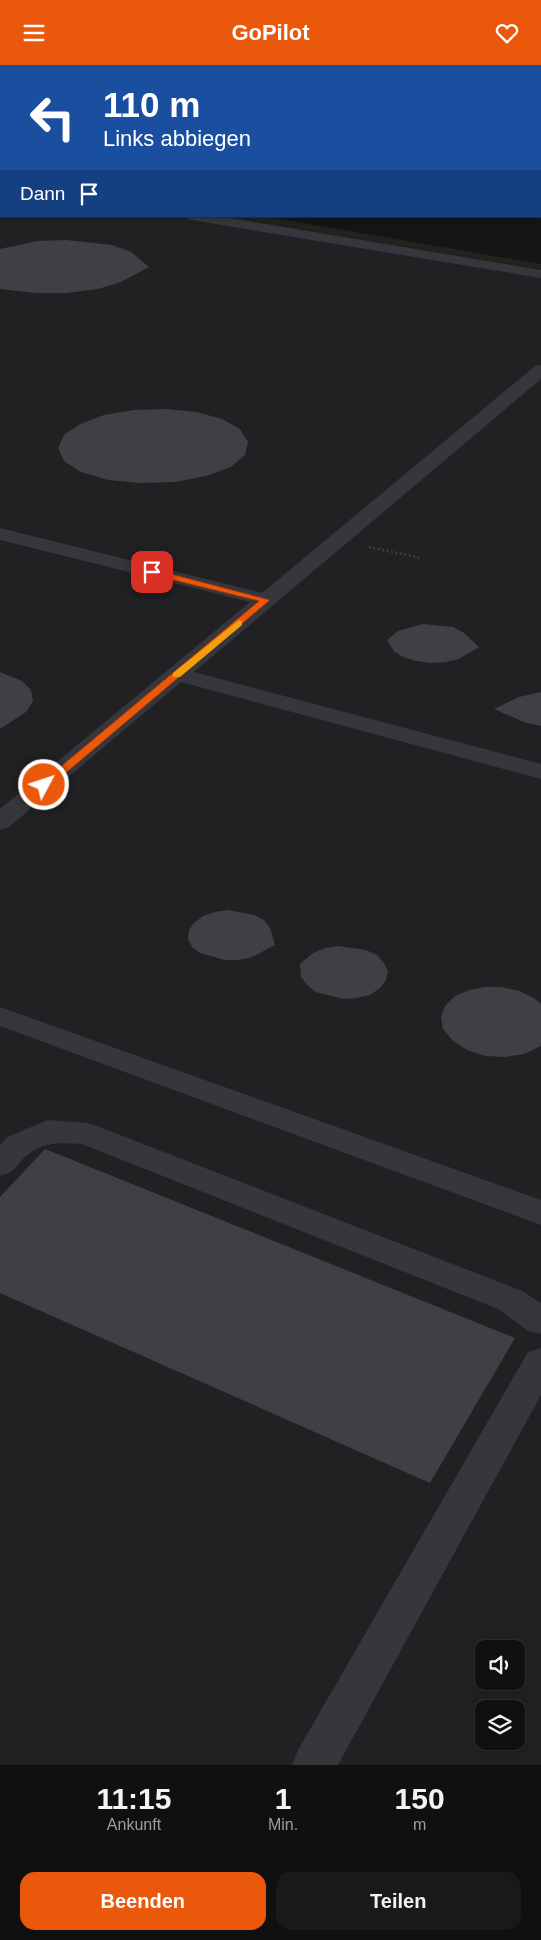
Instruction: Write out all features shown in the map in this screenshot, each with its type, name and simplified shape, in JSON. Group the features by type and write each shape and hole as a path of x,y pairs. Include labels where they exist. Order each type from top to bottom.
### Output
{"street":[{"path":"197,217 541,274"},
{"path":"0,823 266,600 523,394 541,370"},
{"path":"0,534 266,600"},
{"path":"177,674 541,772"},
{"path":"0,1015 541,1213"},
{"path":"0,1165 18,1145 48,1131 86,1134 510,1300 541,1321"},
{"path":"314,1765 541,1362"}],"path":[{"path":"366,546 420,558"}],"shaded area":[{"path":"0,217 235,217 541,269 541,1765 0,1765"},
{"path":"235,217 268,217 541,264 541,269"}],"building":[{"path":"66,240 112,245 131,252 149,267 121,282 98,289 66,293 35,293 0,289 0,249 37,241"},
{"path":"166,409 196,412 222,419 240,429 248,442 245,455 231,467 206,476 175,482 140,483 108,480 81,472 64,461 58,448 64,435 80,424 104,415 134,410"},
{"path":"423,624 453,627 464,633 479,647 459,659 431,663 403,657 394,651 387,640 398,631"},
{"path":"0,672 22,681 31,690 33,701 26,712 0,729"},
{"path":"541,692 541,726 524,722 494,709 519,697"},
{"path":"228,910 254,915 264,920 270,928 275,945 252,957 239,960 225,960 200,953 192,947 188,939 189,930 194,923 203,916"},
{"path":"338,946 366,950 377,955 388,971 386,980 380,988 370,995 343,999 316,992 307,985 301,977 300,964 313,953 325,948"},
{"path":"485,987 502,987 519,991 534,998 541,1004 541,1046 524,1054 505,1057 485,1056 467,1050 453,1041 443,1029 441,1017 445,1006 455,996 469,990"},
{"path":"45,1149 515,1338 430,1483 0,1293 0,1197"}],"slow traffic":[{"path":"177,675 239,623"}],"route":[{"path":"44,785 266,600 152,572"}]}
